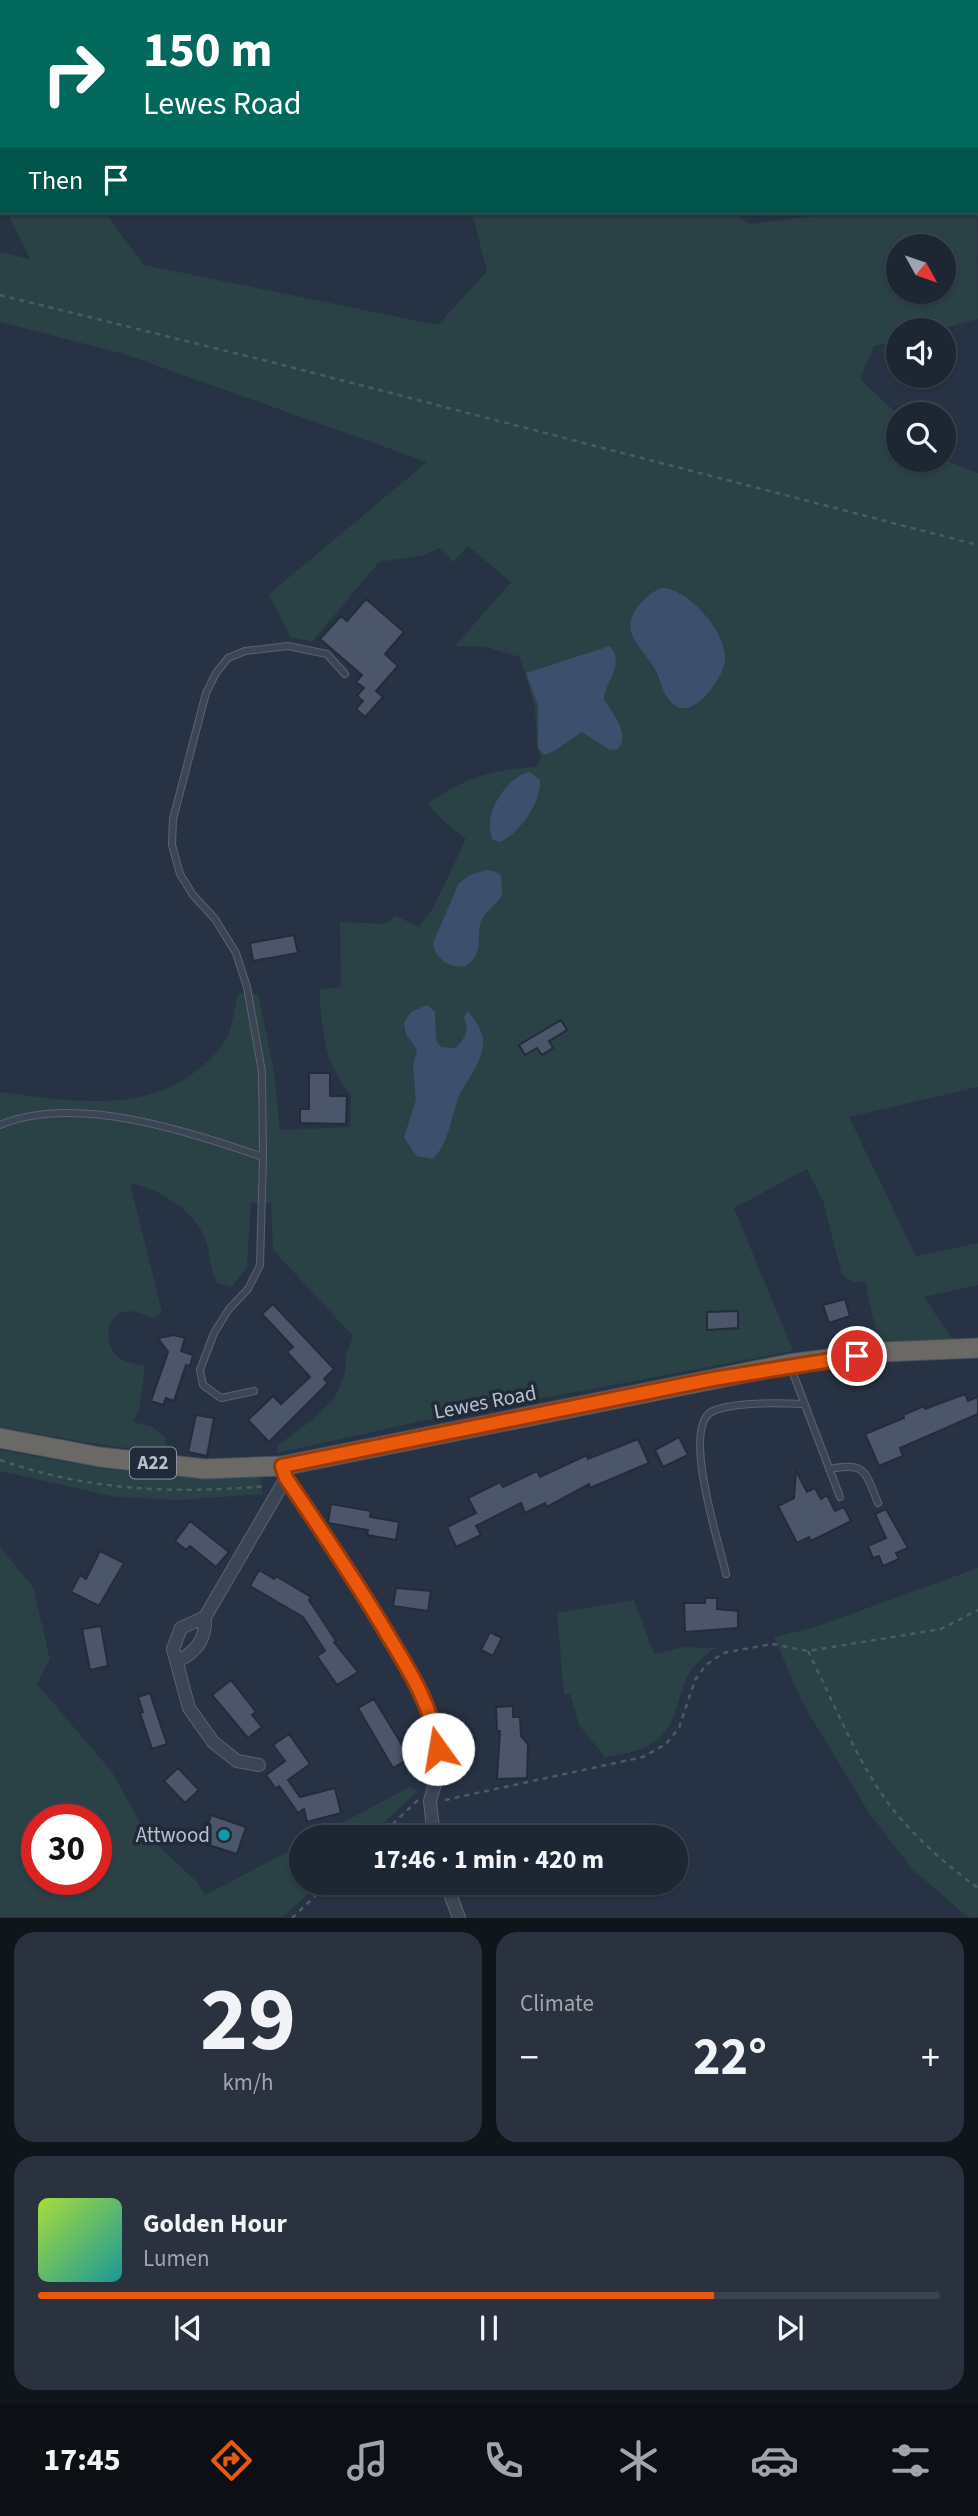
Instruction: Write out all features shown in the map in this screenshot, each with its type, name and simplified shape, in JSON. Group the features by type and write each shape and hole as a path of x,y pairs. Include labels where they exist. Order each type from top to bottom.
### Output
{"highway":[{"name":"Lewes Road","path":"0,1438 100,1457 283,1476 789,1364 883,1352 978,1348"}],"street":[{"path":"177,1661 199,1647 205,1617 283,1476 359,1585 424,1695 436,1733 440,1766 430,1801 433,1825"},
{"path":"205,1617 181,1628 173,1649 189,1708 213,1742 237,1761 259,1765"},
{"path":"451,1895 459,1917"}],"lane":[{"path":"254,1391 221,1398 203,1385 200,1370 214,1333 229,1309 248,1289 260,1265 262,1072 247,986 236,953 215,919 193,895 180,874 172,845 173,819 206,693 216,673 228,658 245,651 288,646 327,654 345,674"},
{"path":"0,1125 19,1117 110,1115 184,1130 263,1157"},
{"path":"789,1364 840,1497"},
{"path":"726,1574 698,1455 700,1426 705,1416 713,1410 803,1404"},
{"path":"829,1469 860,1467 866,1474 878,1503"}],"path":[{"path":"0,295 280,364 978,545"},
{"path":"0,1460 112,1488 175,1492 283,1476"},
{"path":"391,1825 418,1800 456,1800 643,1757 666,1744 679,1728 695,1679 706,1665 723,1653 772,1644 808,1651 941,1629 978,1611"},
{"path":"808,1651 880,1792 910,1828 950,1868 978,1888"},
{"path":"292,1917 316,1895"}],"green space":[{"path":"8,214 109,214 107,215 144,265 438,325 487,271 473,214 733,214 750,224 828,214 977,214 978,319 956,325 956,318 886,318 886,343 874,346 860,379 886,404 886,472 956,472 956,465 978,473 978,1087 849,1117 916,1256 978,1243 978,1285 924,1297 954,1342 879,1344 865,1282 853,1282 842,1275 823,1201 807,1169 734,1208 793,1351 422,1421 277,1453 277,1446 312,1420 335,1398 345,1372 346,1355 353,1336 273,1250 271,1203 251,1203 247,1267 232,1287 217,1283 206,1241 194,1220 164,1196 130,1183 162,1312 154,1319 133,1312 121,1313 115,1317 108,1334 111,1347 118,1357 145,1366 139,1411 133,1422 151,1426 165,1437 168,1453 102,1445 0,1427 0,1092 102,1101 151,1094 174,1085 210,1059 228,1035 238,993 258,994 274,1072 280,1130 350,1127 351,1095 335,1071 326,1046 319,990 341,987 340,922 385,924 396,916 419,927 433,908 466,839 442,820 428,804 466,781 507,770 537,767 541,759 537,748 535,707 520,657 486,647 455,646 511,582 468,546 453,562 439,548 424,555 379,562 312,642 290,637 269,594 427,462 124,354 0,322 0,252 30,259","holes":["661,588 725,666 715,684 697,703 668,699 649,658 638,646 642,603"]},
{"path":"0,1450 105,1469 204,1478 260,1477 263,1494 180,1500 115,1497 0,1471"},
{"path":"0,1547 33,1587 50,1659 37,1684 112,1772 147,1835 195,1880 205,1895 289,1851 289,1895 307,1895 283,1917 0,1917"},
{"path":"978,1568 978,1917 969,1918 913,1870 869,1813 802,1702 774,1637 815,1627"},
{"path":"634,1600 654,1654 684,1647 715,1648 698,1662 688,1675 671,1722 659,1738 638,1750 605,1757 579,1725 570,1694 564,1695 557,1613"},
{"path":"410,1787 417,1792 381,1825 338,1825"}],"water":[{"path":"661,588 684,596 696,606 723,644 725,657 719,676 701,700 685,708 677,707 669,700 653,666 636,643 631,631 636,609 641,602"},
{"path":"610,646 616,660 604,700 621,731 618,749 610,750 582,732 544,755 538,747 538,706 526,673"},
{"path":"530,772 540,780 533,807 515,832 500,842 493,840 490,820 498,799 512,782"},
{"path":"486,870 501,876 502,895 481,921 476,956 465,966 448,964 440,958 433,943 459,883 470,875"},
{"path":"427,1005 435,1012 436,1040 441,1047 456,1048 462,1041 466,1034 464,1018 467,1011 479,1026 483,1041 480,1058 460,1094 447,1136 433,1159 416,1156 404,1137 416,1100 413,1066 417,1050 406,1034 404,1023 411,1012"}],"building":[{"path":"366,599 404,632 385,654 398,666 376,691 383,697 365,717 356,709 363,701 357,696 364,688 356,682 362,675 320,639 341,616 347,621"},
{"path":"294,935 298,953 253,961 250,943"},
{"path":"561,1020 567,1030 549,1041 553,1048 542,1055 537,1048 525,1055 519,1045"},
{"path":"309,1073 330,1073 330,1096 347,1096 346,1124 300,1123 300,1109 309,1109"},
{"path":"845,1299 850,1316 829,1323 823,1305"},
{"path":"273,1304 334,1369 324,1379 328,1383 269,1442 248,1420 273,1396 281,1404 310,1377 287,1352 293,1347 262,1314"},
{"path":"738,1311 738,1328 707,1330 707,1312"},
{"path":"174,1335 185,1338 181,1351 193,1355 190,1366 186,1365 174,1401 166,1398 163,1405 151,1401 168,1352 158,1338"},
{"path":"965,1394 968,1401 978,1397 978,1414 900,1448 903,1456 879,1466 865,1434 904,1418 903,1415 924,1406 925,1409"},
{"path":"196,1415 214,1418 207,1456 188,1452"},
{"path":"679,1437 688,1455 663,1467 655,1450"},
{"path":"638,1439 649,1463 590,1488 589,1484 547,1507 545,1503 525,1513 521,1503 476,1526 481,1535 456,1547 447,1527 476,1513 468,1498 500,1482 503,1487 537,1471 540,1477 587,1455 588,1459"},
{"path":"796,1471 807,1492 815,1488 821,1499 827,1495 835,1511 844,1507 851,1521 811,1541 809,1537 797,1543 778,1506 794,1498"},
{"path":"331,1504 371,1511 370,1517 399,1522 396,1540 367,1535 368,1530 328,1523"},
{"path":"886,1509 908,1548 896,1553 899,1559 883,1566 879,1556 873,1558 868,1546 886,1538 875,1514"},
{"path":"190,1521 229,1552 216,1567 190,1546 186,1550 175,1541"},
{"path":"100,1551 124,1563 99,1606 71,1592 80,1575 86,1579"},
{"path":"259,1570 274,1579 276,1576 311,1597 309,1600 336,1641 334,1642 358,1672 337,1685 317,1656 325,1651 303,1617 250,1586"},
{"path":"396,1588 431,1591 428,1611 393,1606"},
{"path":"705,1598 717,1598 717,1609 738,1611 738,1628 685,1632 684,1603 705,1603"},
{"path":"101,1626 108,1666 90,1670 82,1629"},
{"path":"490,1632 502,1638 493,1656 481,1650"},
{"path":"231,1680 256,1712 252,1715 262,1727 248,1738 212,1695"},
{"path":"150,1693 167,1744 152,1749 140,1713 143,1712 138,1697"},
{"path":"374,1699 410,1758 393,1768 358,1708"},
{"path":"513,1706 513,1717 520,1717 521,1736 528,1744 527,1778 497,1779 500,1731 497,1731 496,1707"},
{"path":"289,1734 310,1764 288,1780 300,1797 335,1788 341,1813 307,1822 304,1809 298,1813 279,1786 276,1789 266,1775 285,1761 273,1745"},
{"path":"178,1768 199,1790 185,1803 164,1781"},
{"name":"Attwood","path":"211,1815 246,1827 237,1854 202,1843"}],"place":[{"name":"Attwood","path":"224,1835"}],"route":[{"path":"438,1749 424,1695 359,1585 286,1478 282,1466 789,1364 857,1356"}]}
